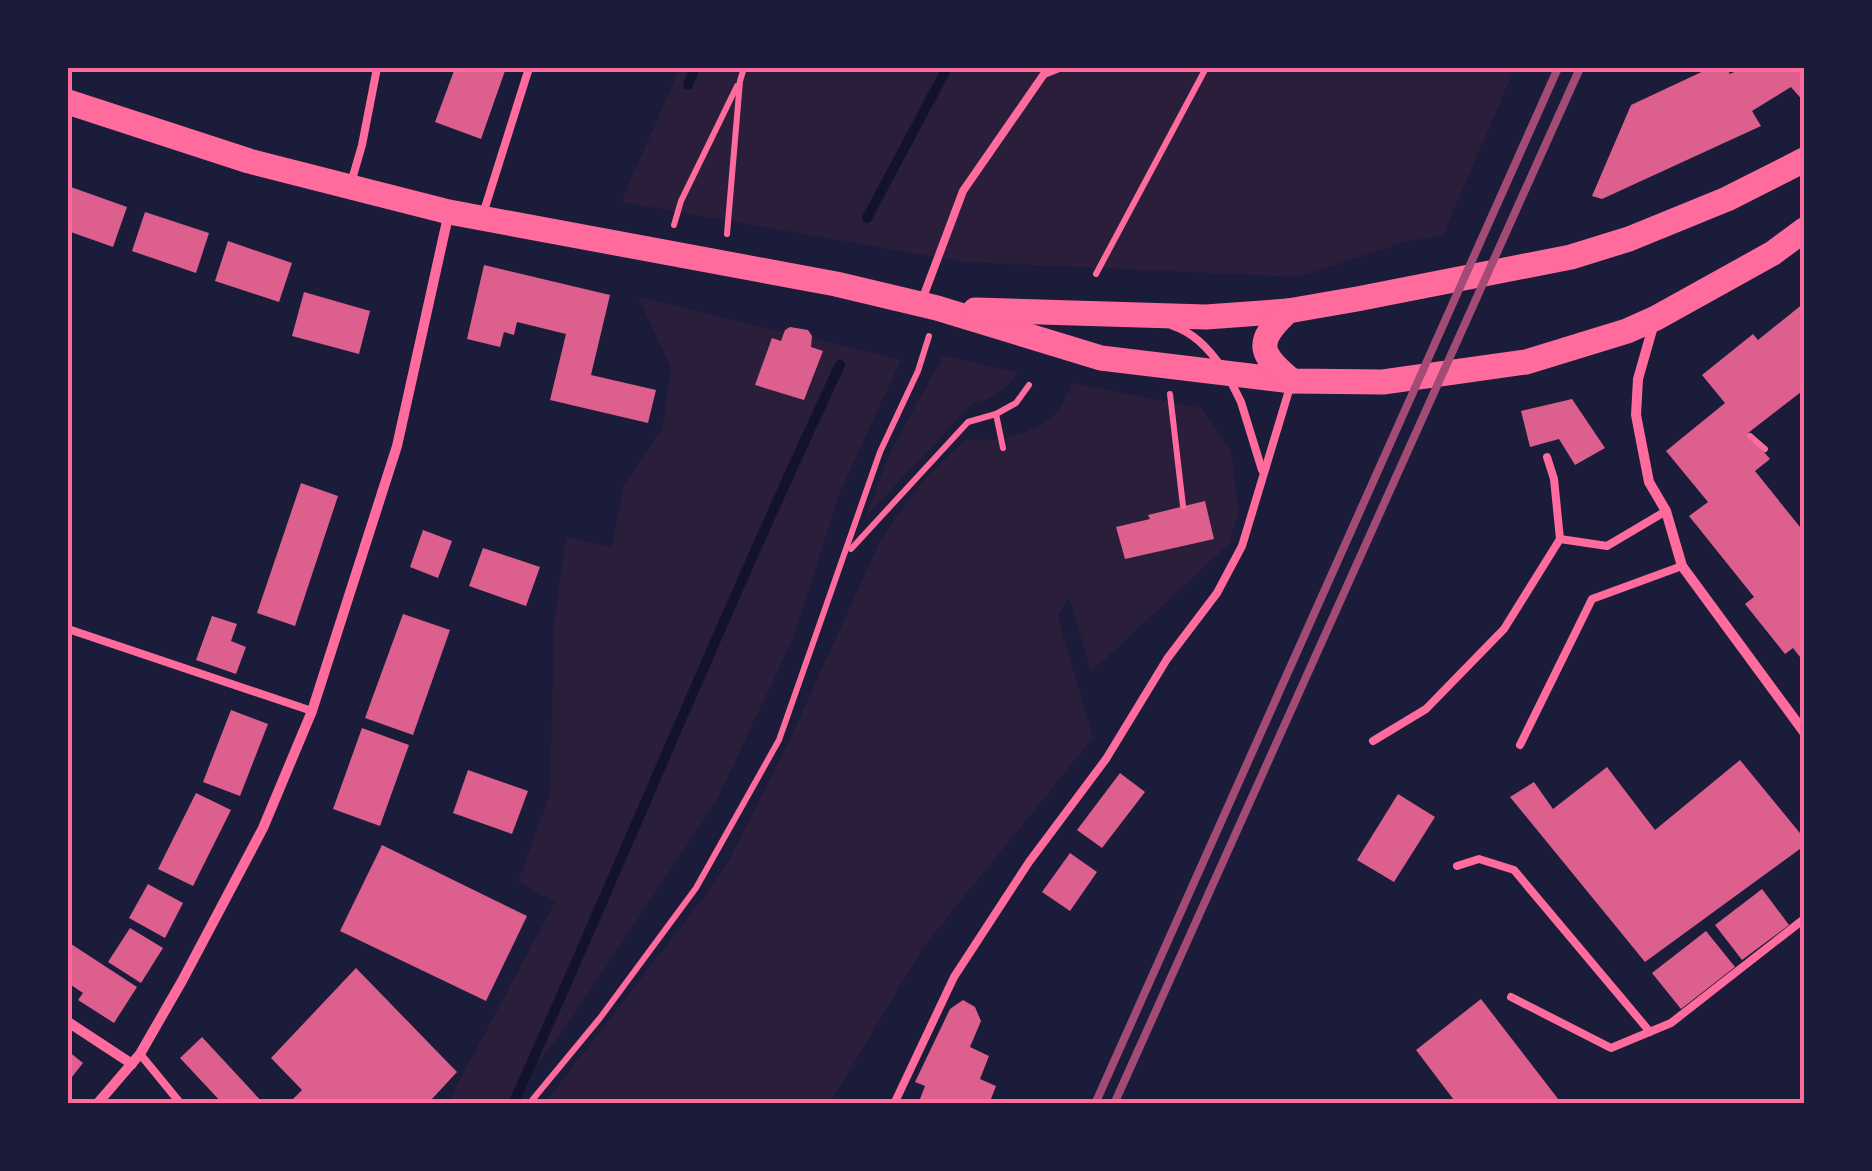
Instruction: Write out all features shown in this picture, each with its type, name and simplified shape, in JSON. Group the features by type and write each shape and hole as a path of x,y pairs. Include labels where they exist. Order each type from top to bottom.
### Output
{"main road":[{"path":"68,102 249,160 449,212 724,262 928,306 1101,358 1292,381 1337,383 1462,374 1526,362 1627,331 1656,318 1773,252 1804,230"},
{"path":"928,306 1206,316 1288,311 1358,300 1572,257 1629,239 1727,199 1804,160"},
{"path":"1288,311 1267,330 1264,346 1268,362 1292,381"}],"street":[{"path":"97,1104 136,1059 264,828 312,711 397,446 449,212"},
{"path":"1656,318 1638,379 1636,415 1649,482 1666,511 1682,566 1804,732"},
{"path":"68,1022 136,1059"}],"lane":[{"path":"350,187 377,68"},
{"path":"482,218 529,68"},
{"path":"928,306 963,191 1044,74 1059,68"},
{"path":"1140,316 1184,330 1209,349 1241,402 1262,471"},
{"path":"894,1104 954,977 1029,862 1106,759 1167,659 1217,593 1242,546 1292,381"},
{"path":"1373,741 1426,709 1504,629 1560,539 1554,479 1547,457"},
{"path":"1560,539 1607,546 1666,511"},
{"path":"1520,744 1592,599 1682,566"},
{"path":"68,629 312,711"},
{"path":"1457,866 1479,859 1514,870 1650,1032"},
{"path":"1511,997 1611,1048 1671,1023 1804,919"},
{"path":"136,1059 181,1104"}],"path":[{"path":"673,226 744,68"},
{"path":"1096,274 1206,68"},
{"path":"727,234 740,81"},
{"path":"529,1104 600,1018 696,888 778,740 880,452 918,371 928,306"},
{"path":"847,554 968,422 1016,403 1029,385"},
{"path":"1170,394 1184,506"},
{"path":"996,414 1003,448"},
{"path":"1750,436 1765,449"}],"shaded area":[{"path":"680,68 1515,68 1443,235 1405,242 1299,277 964,262 621,202"},
{"path":"638,297 901,360 840,492 793,638 716,802 564,1030 507,1103 447,1104 555,902 518,882 550,794 554,623 566,537 612,548 623,487 662,430 671,368"},
{"path":"943,356 1018,372 999,393 973,402 865,518 891,451"},
{"path":"1072,383 1202,408 1231,450 1239,512 1229,544 1091,672 1069,597 1058,617 1093,738 924,946 830,1103 544,1104 730,858 789,741 880,541 923,480 966,439 998,440 1000,449 1007,448 1005,438 1039,426 1054,414"}],"building":[{"path":"455,68 506,68 481,139 435,122"},
{"path":"1710,68 1726,68 1730,74 1742,68 1804,68 1804,102 1791,87 1752,111 1761,126 1602,199 1592,196 1631,105"},
{"path":"68,186 127,207 113,247 68,231"},
{"path":"145,212 209,233 196,273 132,251"},
{"path":"228,241 292,263 279,302 215,281"},
{"path":"484,265 610,295 591,375 656,390 648,423 550,400 566,334 517,322 514,335 504,332 500,347 467,339"},
{"path":"304,292 370,311 359,354 292,336"},
{"path":"1804,303 1804,397 1801,392 1748,433 1770,459 1755,471 1804,532 1804,662 1793,648 1785,654 1745,604 1754,597 1689,516 1708,502 1666,451 1725,403 1702,375 1753,334 1758,340"},
{"path":"790,327 808,330 811,347 823,351 804,400 755,385 772,338 781,341"},
{"path":"1572,399 1605,448 1575,465 1559,439 1530,447 1521,411"},
{"path":"301,483 338,496 295,626 257,613"},
{"path":"1205,501 1214,539 1125,559 1116,527"},
{"path":"423,530 452,541 438,578 410,567"},
{"path":"483,548 540,567 526,606 469,586"},
{"path":"403,614 450,630 413,735 365,718"},
{"path":"212,616 237,624 231,641 246,647 236,674 196,660"},
{"path":"231,710 268,724 240,796 203,782"},
{"path":"362,728 409,745 380,826 333,809"},
{"path":"1740,760 1804,838 1804,846 1645,962 1510,797 1534,782 1553,809 1607,767 1655,830"},
{"path":"468,770 528,791 512,834 453,813"},
{"path":"1120,773 1145,792 1102,848 1077,830"},
{"path":"196,793 231,810 193,886 158,869"},
{"path":"1398,794 1435,817 1394,882 1357,860"},
{"path":"382,845 527,916 486,1001 340,931"},
{"path":"1070,853 1097,872 1070,911 1042,892"},
{"path":"148,884 183,903 165,938 129,918"},
{"path":"1762,889 1789,925 1742,960 1715,925"},
{"path":"130,928 163,948 141,983 108,962"},
{"path":"1706,931 1735,967 1681,1009 1652,973"},
{"path":"68,942 137,987 114,1023 78,1000 83,993 68,983"},
{"path":"356,968 457,1072 431,1100 435,1104 288,1104 302,1090 271,1058"},
{"path":"1481,999 1562,1104 1457,1104 1416,1050"},
{"path":"963,1000 975,1007 981,1021 970,1047 989,1056 980,1079 996,1086 989,1104 918,1104 925,1086 915,1082 950,1009"},
{"path":"202,1037 264,1104 223,1104 180,1058"},
{"path":"68,1051 83,1063 68,1082"}],"waterway":[{"path":"688,85 695,68"},
{"path":"867,218 947,68"},
{"path":"513,1104 840,365"}],"railway":[{"path":"1095,1104 1558,68"},
{"path":"1114,1104 1580,68"}]}
